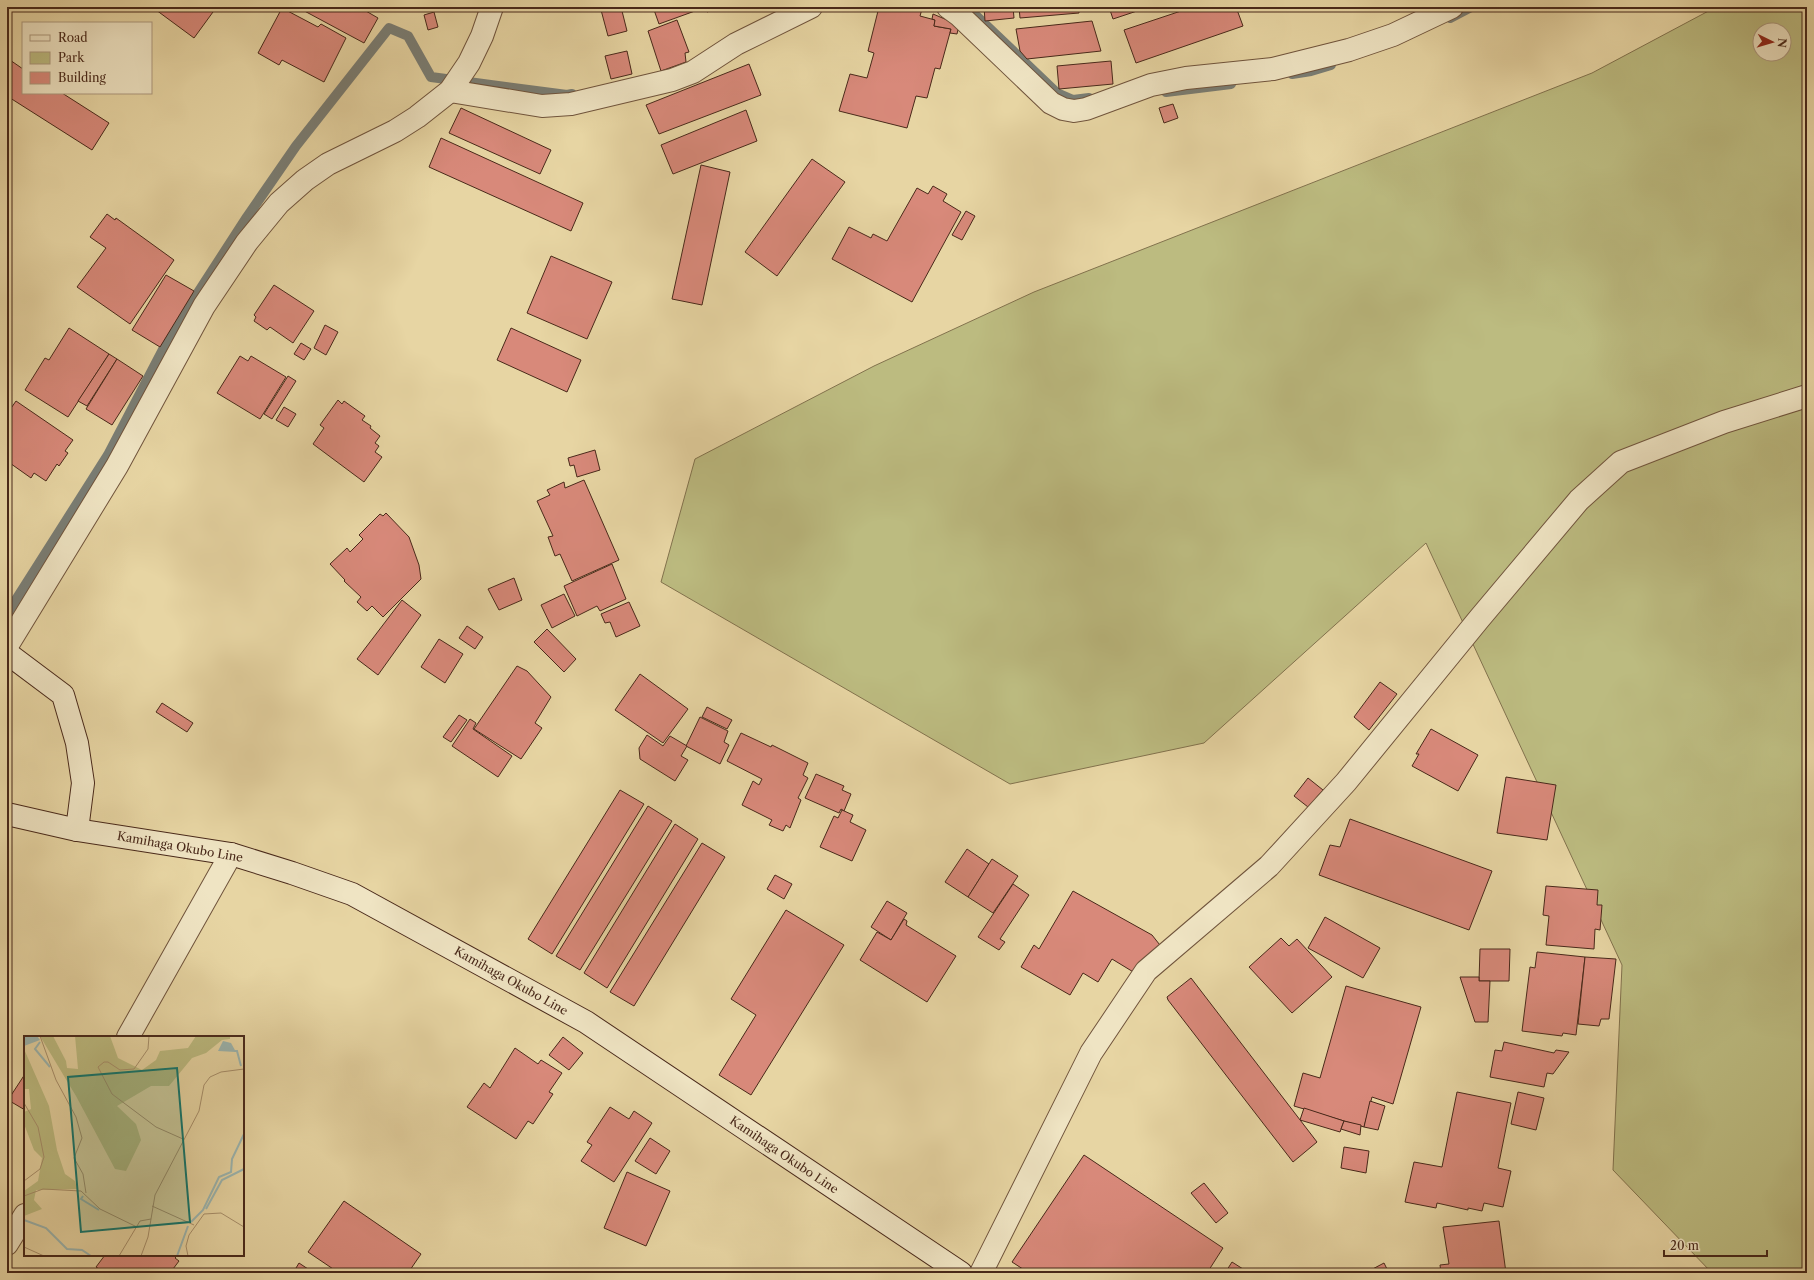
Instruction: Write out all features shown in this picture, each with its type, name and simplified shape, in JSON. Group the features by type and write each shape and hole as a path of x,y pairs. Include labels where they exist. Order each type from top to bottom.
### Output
{"street":[{"path":"7,646 117,466 204,306 247,242 279,203 305,180 328,164 395,131 412,120 454,84 468,63 482,36 492,7"},
{"path":"454,84 542,106 571,104 672,80 693,72 736,44 811,7"},
{"path":"948,7 960,15 1051,103 1064,109 1074,111 1086,109 1152,85 1186,78 1273,69 1349,50 1393,35 1452,7"},
{"path":"981,1273 1091,1054 1146,971 1269,866 1341,788 1479,619 1579,500 1621,462 1724,422 1807,396"},
{"path":"7,654 63,695 77,742 83,783 77,830"},
{"name":"Kamihaga Okubo Line","path":"7,814 77,830 231,854 352,894 586,1022 961,1273"},
{"path":"129,1036 231,854"},
{"path":"7,1244 24,1217"}],"green space":[{"path":"1716,7 1807,7 1807,1273 1712,1273 1613,1170 1622,965 1426,543 1204,743 1010,784 661,582 695,459 874,366 1034,292 1592,73"}],"building":[{"path":"152,7 206,7 213,12 194,38"},
{"path":"297,7 359,7 378,18 364,43"},
{"path":"621,7 627,31 608,36 601,10"},
{"path":"653,7 706,7 659,24"},
{"path":"706,7 722,7 707,12"},
{"path":"879,7 915,7 922,9 920,16 935,20 934,26 951,29 940,69 935,68 927,98 916,96 907,128 839,111 850,74 867,78 874,53 868,51"},
{"path":"984,7 1013,7 1014,18 985,21"},
{"path":"1019,7 1079,7 1079,13 1020,18"},
{"path":"1109,7 1149,7 1113,19"},
{"path":"1193,7 1236,7 1243,26 1136,63 1124,30"},
{"path":"282,8 318,27 321,24 346,38 324,82 282,60 279,65 258,53"},
{"path":"434,12 438,27 428,30 424,15"},
{"path":"933,14 959,25 957,34 950,33 951,29 934,26 935,20 932,19"},
{"path":"677,20 689,52 685,53 686,62 661,71 648,31"},
{"path":"1092,21 1101,51 1027,59 1020,51 1016,29"},
{"path":"627,51 632,74 611,79 605,56"},
{"path":"7,58 22,68 22,94 64,94 109,123 92,150 7,96"},
{"path":"1111,61 1113,84 1059,89 1057,66"},
{"path":"749,64 761,95 659,134 646,105"},
{"path":"1173,104 1178,118 1164,123 1159,108"},
{"path":"461,108 551,150 540,174 449,133"},
{"path":"746,110 757,141 673,174 661,145"},
{"path":"441,138 583,203 571,231 429,167"},
{"path":"812,159 845,182 777,276 745,252"},
{"path":"701,165 730,172 702,305 672,299"},
{"path":"933,186 947,194 943,201 961,212 912,302 832,259 849,227 871,238 873,234 887,241 917,188 928,194"},
{"path":"966,211 975,216 962,240 952,235"},
{"path":"107,214 115,220 116,218 174,260 130,324 77,287 106,248 90,237"},
{"path":"551,256 612,282 587,339 527,313"},
{"path":"166,275 194,291 160,347 132,330"},
{"path":"274,285 314,311 293,343 270,327 267,330 254,321 256,317 254,315"},
{"path":"325,325 338,332 326,355 314,348"},
{"path":"69,328 109,354 68,417 25,390 45,358 49,360"},
{"path":"511,328 581,360 567,392 497,360"},
{"path":"301,343 311,349 304,360 294,354"},
{"path":"109,354 117,359 87,406 78,401"},
{"path":"240,356 248,361 251,356 286,377 260,419 217,393"},
{"path":"117,359 143,376 112,425 86,409"},
{"path":"288,376 296,381 272,419 264,414"},
{"path":"338,400 342,404 344,401 365,416 362,420 371,426 370,428 380,436 375,443 379,446 375,452 382,457 364,482 313,444 324,428 320,425"},
{"path":"16,401 73,440 65,451 68,453 59,466 57,464 46,481 34,473 31,478 7,461 7,414"},
{"path":"284,407 296,414 288,427 276,420"},
{"path":"595,450 600,470 577,477 574,465 570,466 568,458"},
{"path":"584,480 619,560 572,581 560,554 555,556 548,537 553,536 537,501 550,495 547,490 564,482 565,488"},
{"path":"386,513 409,537 419,565 421,579 383,617 372,606 367,611 357,602 361,597 344,581 345,580 330,564 347,548 350,552 363,539 359,535 380,514 383,516"},
{"path":"612,564 626,599 600,611 597,606 577,616 564,586"},
{"path":"514,578 522,600 499,610 488,589"},
{"path":"564,594 575,616 552,628 541,605"},
{"path":"402,600 421,615 378,675 357,659"},
{"path":"629,602 640,626 616,637 610,622 605,623 601,614"},
{"path":"467,626 483,637 475,649 459,638"},
{"path":"547,629 576,659 564,672 534,642"},
{"path":"439,639 463,654 445,683 421,667"},
{"path":"517,666 527,671 551,697 535,723 542,728 521,759 474,729"},
{"path":"640,674 688,709 663,743 615,710"},
{"path":"1380,682 1397,694 1369,730 1354,717"},
{"path":"7,693 11,696 7,703"},
{"path":"162,703 193,723 187,732 156,712"},
{"path":"707,707 732,720 727,729 702,717"},
{"path":"459,715 467,720 451,742 443,737"},
{"path":"700,717 728,731 724,742 729,745 720,764 686,746"},
{"path":"470,719 476,723 473,729 512,756 498,777 452,746"},
{"path":"1431,729 1478,755 1458,791 1412,766 1419,754 1416,754"},
{"path":"741,733 771,747 772,745 808,763 803,775 808,778 798,798 801,800 790,828 786,825 783,831 769,825 772,820 742,805 753,781 759,785 762,779 727,761"},
{"path":"647,735 663,746 670,736 687,746 681,756 688,760 675,781 640,759 639,748"},
{"path":"816,774 844,786 842,790 851,794 844,811 841,809 839,813 805,798"},
{"path":"1506,777 1556,785 1547,840 1497,833"},
{"path":"1308,778 1323,790 1308,807 1294,796"},
{"path":"620,790 644,804 552,954 528,939"},
{"path":"648,806 672,821 580,970 556,956"},
{"path":"842,810 853,815 850,822 866,830 852,861 820,847 834,816 838,818"},
{"path":"1350,819 1492,871 1469,930 1319,875 1330,845 1340,847"},
{"path":"675,824 698,839 607,988 584,973"},
{"path":"702,843 725,857 634,1006 610,992"},
{"path":"967,849 989,864 968,897 945,882"},
{"path":"992,859 1018,876 993,913 968,897"},
{"path":"775,875 792,884 784,899 767,889"},
{"path":"1013,884 1029,895 1000,939 1005,942 999,950 978,937"},
{"path":"1546,886 1598,890 1597,905 1602,905 1600,930 1595,929 1594,949 1546,945 1549,916 1543,915"},
{"path":"1073,891 1152,935 1171,959 1135,973 1112,959 1098,982 1083,973 1070,995 1021,967 1034,945 1039,949"},
{"path":"887,901 907,913 891,940 871,927"},
{"path":"786,910 844,945 751,1095 719,1075 756,1015 731,999"},
{"path":"1325,917 1380,948 1363,978 1308,948"},
{"path":"904,919 907,921 906,925 956,956 927,1002 860,960 877,932 891,940"},
{"path":"1281,938 1289,946 1297,939 1332,977 1292,1013 1249,967"},
{"path":"1480,949 1510,949 1509,981 1479,981"},
{"path":"1537,952 1585,957 1576,1035 1563,1033 1562,1036 1522,1031 1530,967 1535,968"},
{"path":"1585,957 1616,959 1609,1019 1601,1019 1599,1026 1578,1024"},
{"path":"1460,977 1479,977 1479,981 1490,981 1488,1022 1475,1022"},
{"path":"1191,978 1317,1142 1293,1162 1168,1000 1167,997"},
{"path":"1346,986 1421,1007 1393,1104 1372,1097 1364,1127 1294,1106 1303,1073 1320,1078"},
{"path":"563,1037 583,1053 569,1070 549,1055"},
{"path":"1504,1042 1554,1053 1556,1050 1569,1052 1553,1074 1547,1073 1544,1087 1490,1077 1495,1050 1502,1051"},
{"path":"515,1048 538,1064 541,1060 562,1073 549,1092 553,1094 533,1124 528,1121 516,1139 467,1107 484,1083 490,1088"},
{"path":"24,1076 24,1109 8,1100"},
{"path":"1457,1092 1511,1103 1498,1168 1511,1171 1503,1207 1484,1203 1482,1211 1468,1208 1468,1210 1437,1203 1436,1208 1405,1202 1414,1162 1442,1167"},
{"path":"1518,1092 1544,1098 1536,1130 1511,1124"},
{"path":"1370,1101 1385,1106 1378,1130 1364,1127"},
{"path":"610,1107 629,1119 634,1111 652,1123 614,1182 581,1161 592,1145 587,1142"},
{"path":"1304,1108 1344,1121 1340,1132 1300,1120"},
{"path":"1344,1121 1361,1125 1360,1135 1341,1129"},
{"path":"650,1138 670,1151 656,1174 635,1161"},
{"path":"1344,1147 1369,1151 1366,1173 1341,1168"},
{"path":"1084,1155 1223,1248 1207,1273 1029,1273 1012,1262"},
{"path":"627,1172 670,1191 646,1246 604,1228"},
{"path":"1204,1183 1228,1213 1216,1223 1191,1193"},
{"path":"344,1201 421,1254 408,1273 339,1273 308,1252"},
{"path":"1499,1221 1506,1273 1441,1273 1440,1265 1449,1264 1443,1227"},
{"path":"104,1256 177,1256 175,1258 179,1261 170,1273 166,1271 165,1273 105,1273 96,1267"},
{"path":"1232,1262 1243,1269 1240,1273 1225,1273"},
{"path":"299,1263 314,1273 293,1273"},
{"path":"1384,1263 1388,1271 1385,1273 1365,1273"}],"waterway":[{"path":"967,7 1057,93 1073,100 1089,98"},
{"path":"1450,18 1471,7"},
{"path":"7,614 108,455 170,336 247,217 296,146 389,28 408,36 431,77 567,95 572,94"},
{"path":"1292,74 1311,71 1331,65"},
{"path":"1166,92 1231,84"}]}
